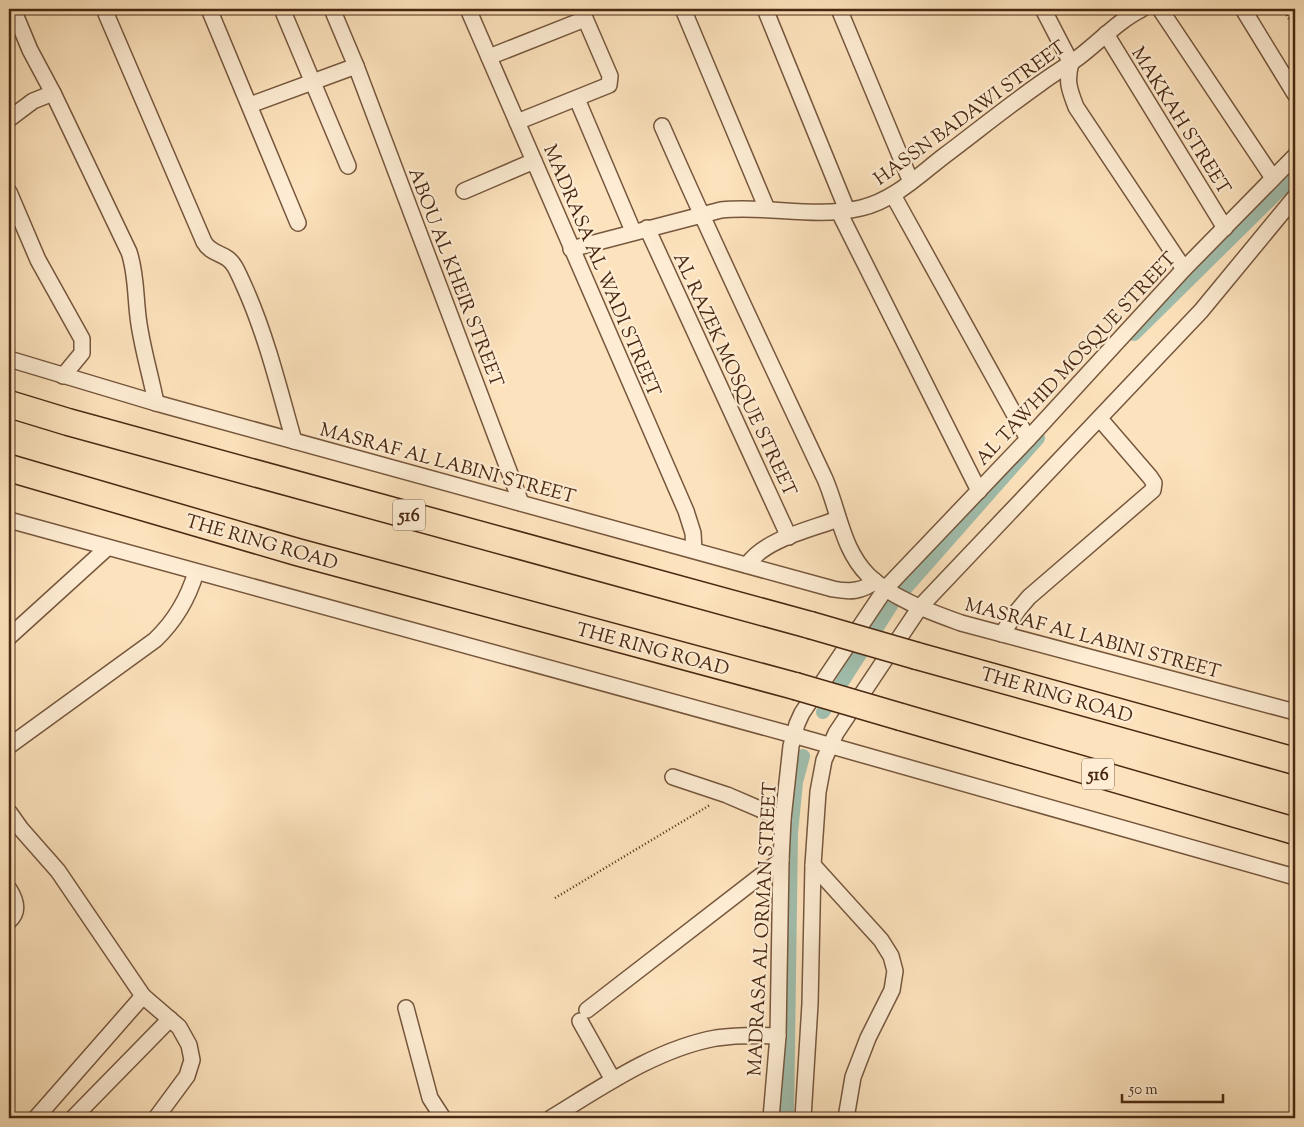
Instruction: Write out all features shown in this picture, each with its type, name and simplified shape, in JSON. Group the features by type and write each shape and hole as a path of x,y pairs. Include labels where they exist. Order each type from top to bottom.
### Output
{"highway":[{"name":"THE RING ROAD","path":"9,404 77,425 810,625 1295,761"},
{"name":"THE RING ROAD","path":"9,468 297,552 795,686 1295,831"}],"street":[{"path":"13,9 30,50 53,93 129,252 134,266 139,324 156,403"},
{"path":"104,9 204,242 207,248 225,256 235,267 261,325 294,440"},
{"path":"209,9 298,223"},
{"path":"282,9 348,166"},
{"name":"ABOU AL KHEIR STREET","path":"332,9 356,66 521,503"},
{"name":"MADRASA AL WADI STREET","path":"468,9 686,512 693,533 694,550"},
{"path":"683,9 767,209"},
{"path":"766,9 843,211 979,490"},
{"path":"839,9 911,182"},
{"path":"1043,9 1071,63 1068,75 1069,90 1076,107 1184,269"},
{"name":"HASSN BADAWI STREET","path":"571,249 721,210 742,208 811,213 843,211 863,207 893,195 1042,82 1071,63 1106,34 1122,14 1142,9"},
{"path":"1160,9 1273,178"},
{"path":"1243,9 1295,94"},
{"path":"489,56 583,14 610,81 605,88 517,122"},
{"name":"MAKKAH STREET","path":"1106,34 1225,228"},
{"path":"250,105 356,66"},
{"path":"9,119 33,101 53,93"},
{"name":"AL RAZEK MOSQUE STREET","path":"577,99 789,537"},
{"path":"662,126 701,215 827,485 851,551 863,569 880,584"},
{"name":"AL TAWHID MOSQUE STREET","path":"880,584 979,490 1028,440 1184,269 1295,156"},
{"path":"464,191 534,161"},
{"path":"9,192 38,260 82,339 82,353 64,376"},
{"path":"893,195 1028,440"},
{"path":"803,1118 810,1004 812,865 818,792 824,760 830,745 843,721 920,607 1201,311 1295,197"},
{"name":"MASRAF AL LABINI STREET","path":"9,360 156,403 842,590 862,589 880,584 920,607 961,623 1295,712"},
{"path":"1002,634 1014,615 1030,597 1153,490 1154,483 1150,477 1100,419"},
{"path":"747,565 769,545 838,519"},
{"path":"12,526 107,548 830,745 1295,877"},
{"path":"9,637 107,548"},
{"path":"9,746 155,640 181,610 196,572"},
{"name":"MADRASA AL ORMAN STREET","path":"770,1118 778,1036 780,860 793,735 802,713 880,584"},
{"path":"672,777 726,795 783,820"},
{"path":"9,812 21,829 58,871 143,996 179,1027 189,1045 192,1060 188,1076 156,1118"},
{"path":"613,1080 583,1015 780,860"},
{"path":"812,865 881,940 891,956 895,972 892,990 868,1038 853,1077 846,1118"},
{"path":"9,890 16,906 15,914 9,921"},
{"path":"36,1118 143,996"},
{"path":"406,1008 430,1098 443,1118"},
{"path":"73,1118 170,1019"},
{"path":"551,1118 613,1080 656,1058 695,1043 736,1036 778,1036"}],"path":[{"path":"1283,9 1295,29"},
{"path":"555,898 726,795"}],"waterway":[{"path":"1134,334 1295,175"},
{"path":"903,591 1038,438"},
{"path":"823,712 892,604"},
{"path":"787,1118 791,833 796,782 803,756"}]}
